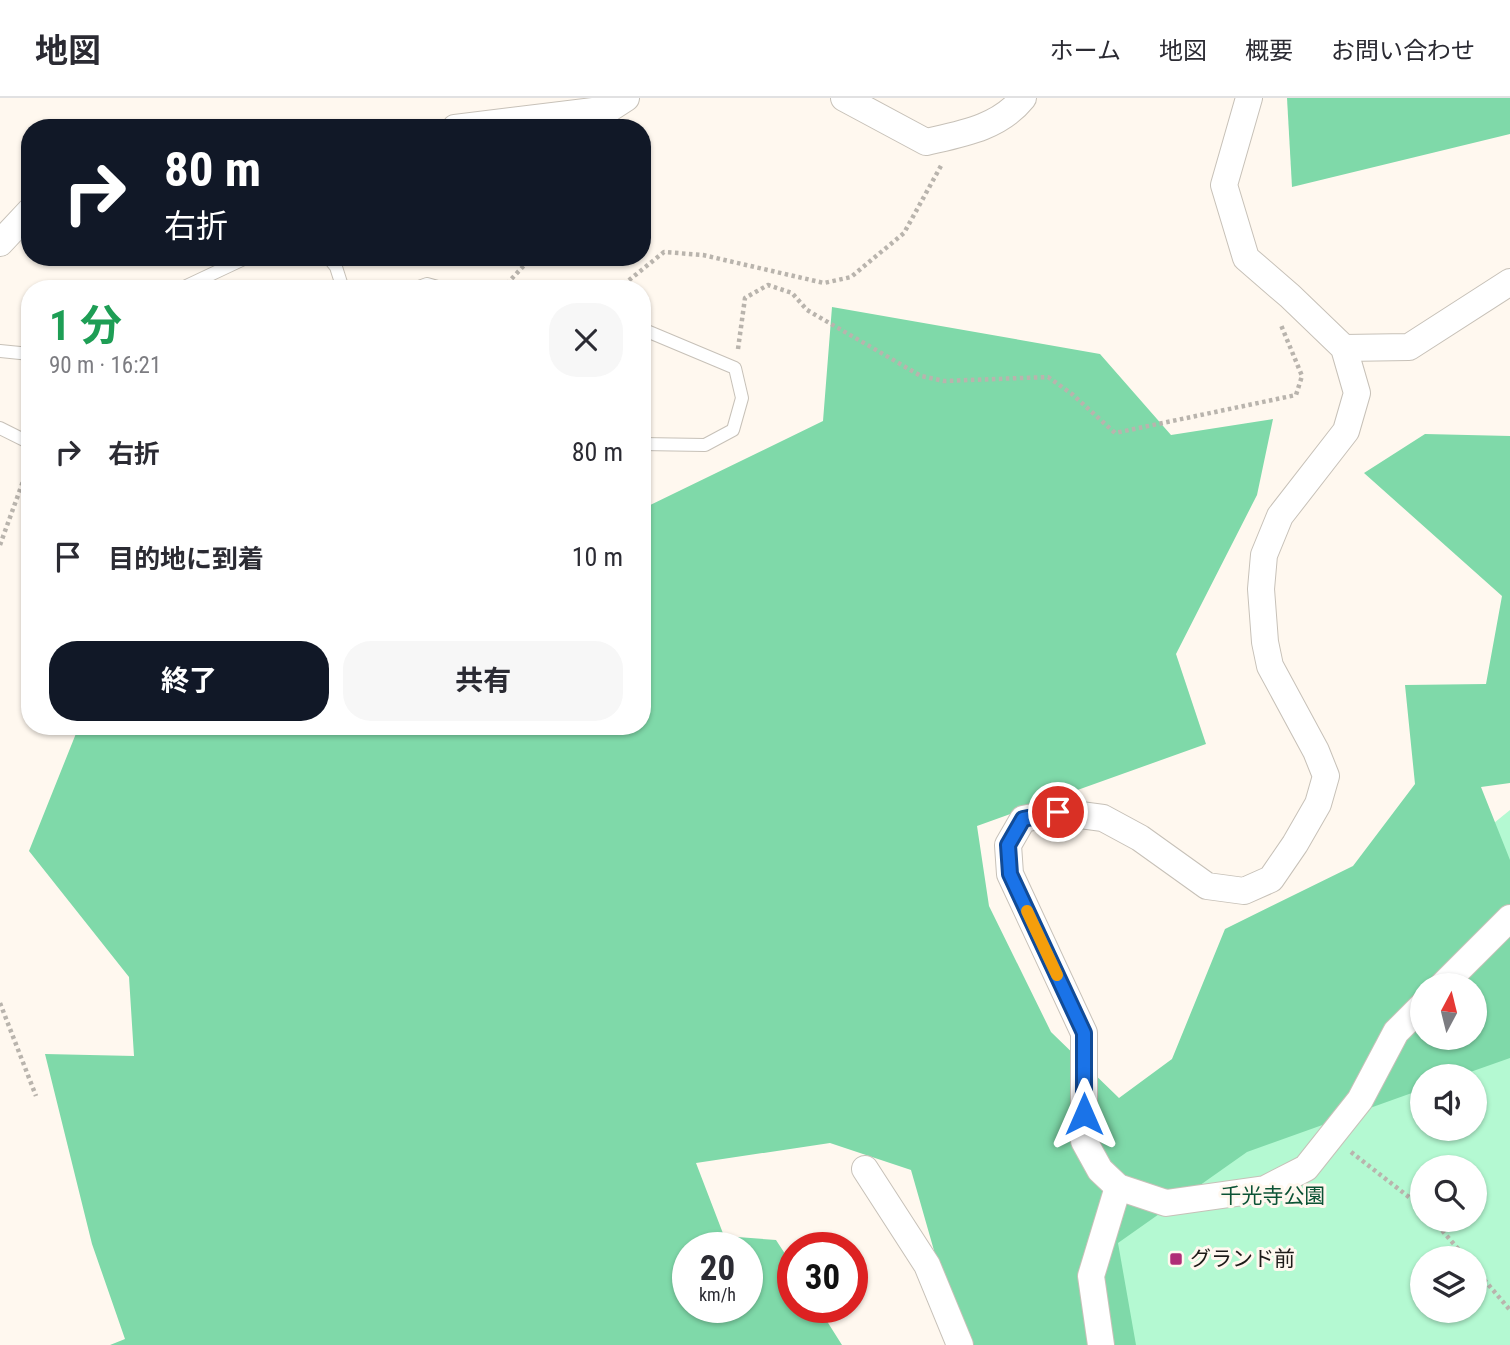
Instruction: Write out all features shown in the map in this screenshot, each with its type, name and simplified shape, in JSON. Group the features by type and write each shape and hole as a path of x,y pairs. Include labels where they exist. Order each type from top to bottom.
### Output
{"street":[{"path":"528,119 609,109 626,98"},
{"path":"844,98 926,142 974,131 1011,113 1023,98"},
{"path":"1249,98 1224,185 1246,258 1344,348 1357,393 1346,431 1280,516 1264,555 1261,589 1265,642 1270,666 1316,751 1326,776 1318,804 1296,844 1271,879 1244,891 1207,886 1140,838 1102,818 1058,812 1023,819 1008,845 1010,874 1084,1033 1084,1141 1100,1170 1118,1187 1166,1203 1265,1189 1306,1168 1360,1100 1396,1032 1410,1018"},
{"path":"0,243 21,221"},
{"path":"1344,348 1409,347 1510,282"},
{"path":"1455,973 1510,918"},
{"path":"865,1169 927,1265 960,1345"},
{"path":"1101,1345 1091,1276 1118,1187"}],"lane":[{"path":"199,280 229,266"},
{"path":"651,333 735,368 742,398 733,430 705,445 651,444"},
{"path":"0,351 21,353"},
{"path":"0,428 21,438"}],"path":[{"path":"651,262 664,252 703,255 824,283 850,277 904,233 944,162 940,139"},
{"path":"510,280 524,266"},
{"path":"629,280 647,266"},
{"path":"735,368 745,298 768,285 792,293 807,310 921,376 944,381 1048,377 1072,394 1115,433 1296,395 1302,376 1276,315"},
{"path":"0,545 21,487"},
{"path":"0,1003 36,1096"},
{"path":"1331,1136 1410,1198"},
{"path":"1443,1232 1456,1246"},
{"path":"1487,1283 1510,1310"}],"green space":[{"path":"1287,98 1510,98 1510,134 1292,187"},
{"path":"832,307 1100,354 1171,435 1273,419 1257,495 1176,654 1206,744 977,826 989,906 1051,1032 1119,1098 1172,1059 1225,929 1353,866 1415,784 1405,685 1486,684 1502,596 1364,473 1425,434 1510,436 1510,783 1481,787 1510,860 1510,1058 1487,1066 1487,1064 1410,1064 1410,1094 1247,1152 1118,1243 1136,1345 961,1345 911,1170 830,1143 696,1163 722,1232 672,1232 672,1323 763,1323 763,1239 776,1240 777,1323 828,1323 842,1345 110,1345 125,1339 92,1244 45,1054 134,1056 129,977 29,851 75,735 651,735 651,505 823,421"},
{"name":"千光寺公園","path":"1510,810 1510,1345 997,1345 1165,1090"}],"slow traffic":[{"path":"1027,911 1057,975"}],"place":[{"name":"グランド前","path":"1176,1259"}],"route":[{"path":"1058,812 1023,819 1008,845 1010,874 1084,1033 1084,1114"}]}
